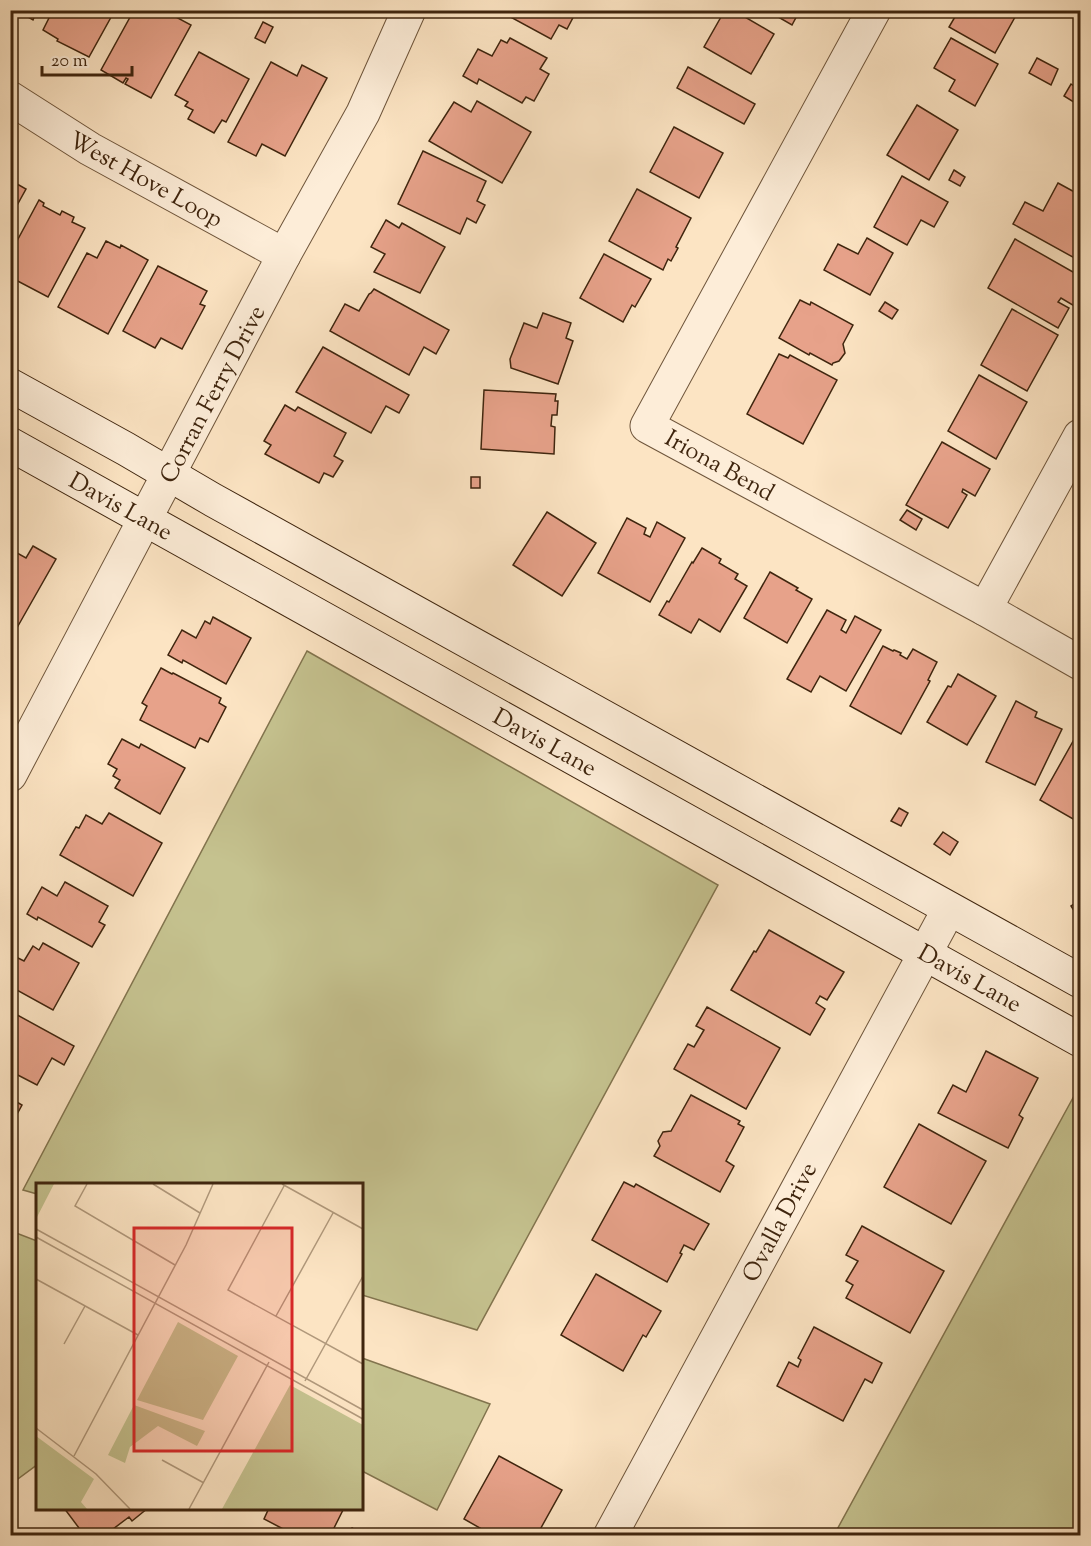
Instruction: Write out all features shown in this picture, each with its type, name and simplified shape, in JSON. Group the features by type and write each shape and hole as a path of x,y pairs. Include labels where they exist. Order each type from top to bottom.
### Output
{"street":[{"name":"Corran Ferry Drive","path":"10,775 19,736 170,474 284,255 363,113 408,10"},
{"name":"Iriona Bend","path":"874,10 648,426 1080,663"},
{"name":"West Hove Loop","path":"10,98 90,149 284,255"},
{"name":"Davis Lane","path":"10,385 1080,981"},
{"path":"985,609 1080,436"},
{"name":"Davis Lane","path":"10,444 1080,1040"},
{"name":"Ovalla Drive","path":"610,1536 949,909"}],"shaded area":[{"path":"307,651 718,885 477,1330 363,1295 363,1183 36,1183 36,1194 23,1190"},
{"path":"1080,1085 1080,1535 834,1535"},
{"path":"11,1231 36,1241 36,1465 11,1484"},
{"path":"363,1358 490,1404 437,1510 363,1472"}],"building":[{"path":"16,10 37,10 33,20"},
{"path":"53,10 115,10 89,57 57,41 58,39 43,30"},
{"path":"134,10 174,10 172,15 191,25 151,98 125,84 128,79 126,78 123,83 101,70"},
{"path":"491,10 577,10 567,29 559,25 551,39 503,13 501,16"},
{"path":"725,10 733,10 774,34 751,74 704,47"},
{"path":"766,10 800,10 792,25"},
{"path":"959,10 1019,10 995,53 949,27"},
{"path":"263,22 273,27 265,43 255,38"},
{"path":"510,38 547,58 540,69 549,74 534,101 526,97 522,103 479,79 477,84 463,76 478,49 492,56 501,40 507,43"},
{"path":"951,38 998,64 975,106 949,91 955,80 934,68"},
{"path":"199,52 249,79 226,122 222,120 214,133 188,119 193,110 185,106 188,102 175,95"},
{"path":"1037,58 1058,69 1051,85 1029,73"},
{"path":"271,62 297,76 302,65 327,78 285,156 262,144 256,156 228,142"},
{"path":"688,67 755,104 744,124 677,88"},
{"path":"1071,84 1080,90 1080,106 1064,96"},
{"path":"477,101 531,132 502,183 429,141 454,102 471,112"},
{"path":"917,105 958,130 929,180 887,155"},
{"path":"674,127 723,153 699,198 650,172"},
{"path":"423,151 486,181 477,201 485,205 476,223 467,218 460,234 398,204"},
{"path":"954,170 965,177 960,186 949,180"},
{"path":"902,176 948,202 934,227 921,220 907,245 874,227"},
{"path":"10,180 26,189 10,218"},
{"path":"1058,183 1080,195 1080,261 1013,224 1025,202 1043,211"},
{"path":"637,189 691,218 671,261 668,259 663,270 609,241"},
{"path":"39,200 44,203 43,206 60,215 62,211 74,217 72,222 85,228 48,297 10,277 10,254"},
{"path":"386,220 399,228 402,223 445,247 420,293 374,272 385,254 371,247"},
{"path":"867,238 893,253 870,295 824,270 838,244 858,254"},
{"path":"1015,239 1080,276 1080,299 1076,307 1061,298 1058,302 1069,308 1058,328 988,288"},
{"path":"106,241 120,248 121,245 148,260 108,334 58,307 87,253 97,258"},
{"path":"604,254 651,279 635,307 632,305 623,322 580,298"},
{"path":"158,266 207,291 200,304 205,306 182,349 161,338 155,348 123,331"},
{"path":"374,289 449,330 436,354 424,347 409,375 330,331 345,304 359,311"},
{"path":"800,300 810,305 811,302 853,325 843,344 845,353 839,361 832,365 779,338"},
{"path":"885,302 898,310 892,319 879,311"},
{"path":"1012,309 1058,335 1027,391 981,365"},
{"path":"543,313 571,323 566,338 573,341 558,384 511,368 510,359 524,323 537,328"},
{"path":"323,347 409,395 399,413 386,406 371,433 296,392"},
{"path":"779,354 788,358 790,355 837,380 803,444 747,414"},
{"path":"979,375 1027,402 996,459 948,431"},
{"path":"484,390 556,394 557,415 552,415 551,426 555,427 554,454 481,449"},
{"path":"285,405 295,411 298,407 346,433 334,456 343,461 333,477 324,473 319,483 265,454 271,445 264,441"},
{"path":"942,442 990,469 975,496 963,489 962,492 967,495 948,528 906,505"},
{"path":"471,477 480,477 480,488 471,488"},
{"path":"907,510 922,519 916,530 900,520"},
{"path":"547,512 596,543 562,596 513,565"},
{"path":"627,518 646,528 644,534 650,537 657,522 685,538 650,602 598,573"},
{"path":"33,546 56,559 14,633 10,630 10,549 26,558"},
{"path":"702,548 721,559 719,563 738,574 735,579 747,586 720,632 699,619 691,633 659,615"},
{"path":"770,572 812,599 787,643 744,618"},
{"path":"827,610 846,620 841,630 846,633 855,616 881,630 846,691 820,676 811,692 787,679"},
{"path":"213,617 251,638 226,684 183,660 182,663 168,655 182,630 196,638 205,621 210,624"},
{"path":"883,646 901,653 900,655 907,659 913,649 937,662 928,680 930,681 901,734 850,706"},
{"path":"161,668 221,698 219,703 226,707 208,742 200,738 195,748 140,720 147,706 142,703"},
{"path":"958,674 996,696 967,745 927,722 948,686 951,687"},
{"path":"1016,701 1037,712 1035,717 1062,729 1035,785 986,762"},
{"path":"1076,736 1080,738 1080,823 1040,800"},
{"path":"122,739 139,748 141,744 185,768 160,814 115,788 120,780 113,776 117,769 108,764"},
{"path":"899,808 908,813 901,826 891,821"},
{"path":"109,813 162,843 133,896 60,855 76,827 79,828 86,815 102,824"},
{"path":"943,832 958,842 950,855 934,844"},
{"path":"65,882 108,906 99,922 105,925 92,947 38,917 37,920 27,914 42,887 57,896"},
{"path":"1077,902 1080,907 1078,917 1071,906"},
{"path":"769,930 844,972 827,1000 820,996 816,1003 825,1009 810,1035 731,990"},
{"path":"43,943 79,963 53,1010 17,990 16,993 10,990 10,954 24,961 33,946 39,950"},
{"path":"707,1007 780,1048 746,1109 674,1069 688,1044 694,1047 704,1030 696,1026"},
{"path":"10,1011 74,1046 64,1065 52,1058 37,1085 10,1071"},
{"path":"986,1051 1038,1078 1019,1115 1023,1118 1008,1148 938,1113 953,1085 966,1092"},
{"path":"691,1095 740,1121 738,1124 744,1127 726,1161 734,1166 720,1192 654,1156 660,1146 658,1141 663,1132 671,1131"},
{"path":"10,1098 22,1105 10,1127"},
{"path":"919,1124 986,1161 951,1224 884,1187"},
{"path":"624,1182 634,1187 636,1184 709,1224 694,1250 684,1245 680,1253 682,1254 667,1282 592,1240"},
{"path":"862,1226 944,1271 910,1333 846,1298 853,1285 846,1281 858,1261 846,1255"},
{"path":"596,1274 661,1311 646,1337 643,1335 623,1371 561,1335"},
{"path":"814,1327 882,1363 872,1383 865,1379 843,1421 777,1386 789,1362 798,1367 801,1360 798,1358"},
{"path":"499,1456 562,1490 537,1535 533,1533 531,1536 494,1536 464,1519"},
{"path":"66,1510 146,1510 132,1521 129,1517 109,1532 106,1530 101,1534 98,1529 89,1536 85,1536"},
{"path":"268,1510 343,1510 330,1536 292,1536 293,1534 264,1519"},
{"path":"352,1528 365,1536 348,1536"}]}
